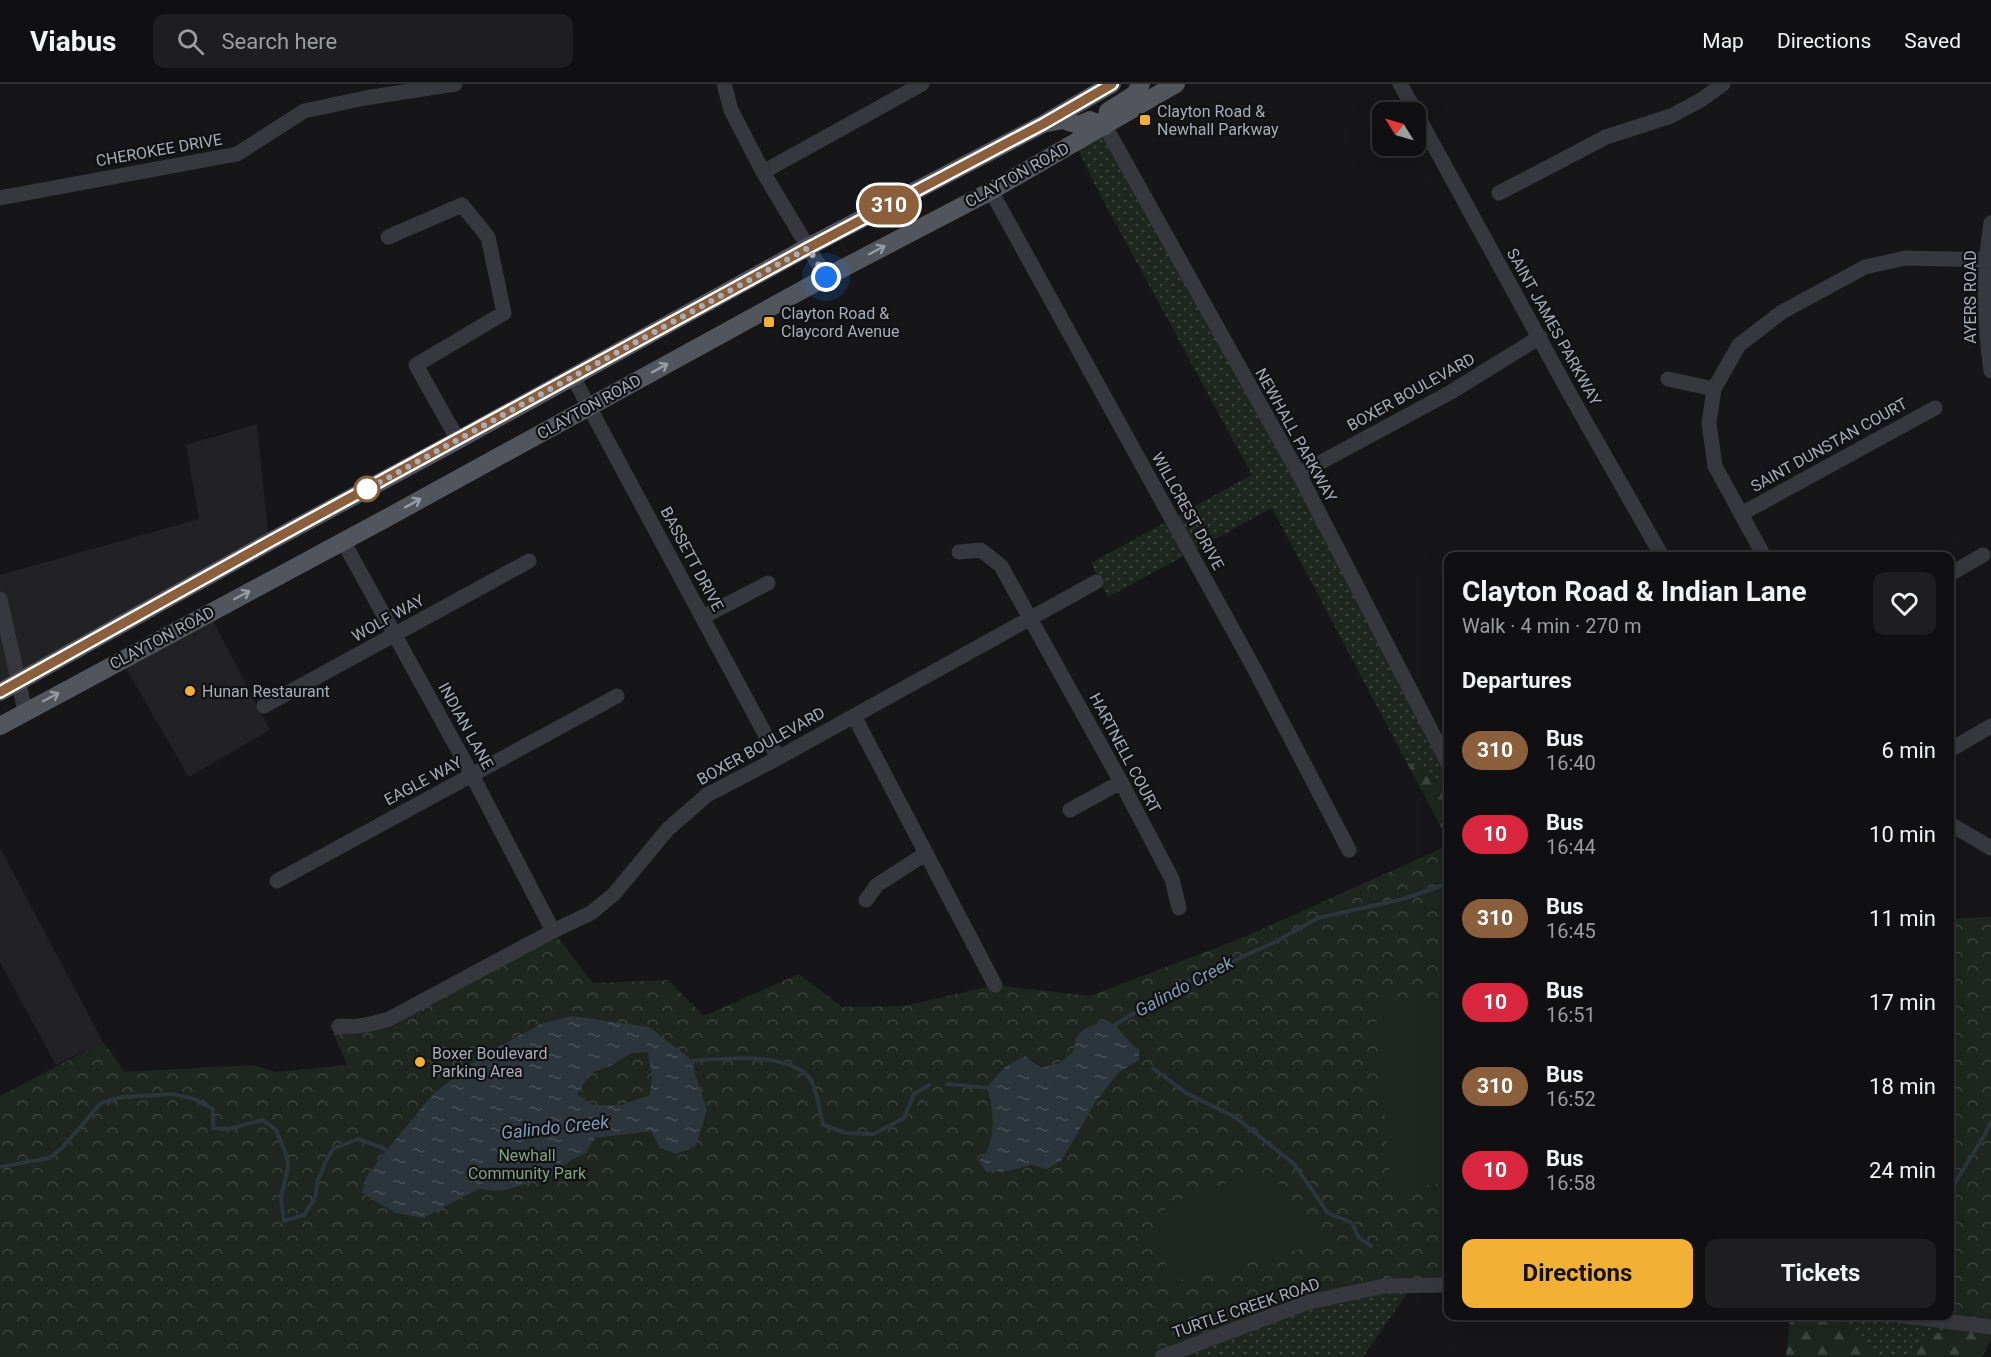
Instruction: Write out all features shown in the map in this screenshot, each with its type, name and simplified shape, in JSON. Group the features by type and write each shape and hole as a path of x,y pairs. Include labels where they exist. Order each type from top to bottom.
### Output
{"main road":[{"path":"1043,124 1064,120 1078,124 1090,120 1105,126 1108,111 1135,94 1141,84"},
{"name":"CLAYTON ROAD","path":"0,726 826,277 991,191 1176,84"},
{"name":"CLAYTON ROAD","path":"0,692 269,542 808,248 1043,124 1101,87"}],"street":[{"name":"CHEROKEE DRIVE","path":"0,198 237,154 304,111 365,98 454,84"},
{"path":"724,84 730,110 763,172 826,277"},
{"path":"763,172 922,84"},
{"name":"SAINT JAMES PARKWAY","path":"1400,84 1410,102"},
{"path":"1499,193 1606,137 1671,116 1701,100 1723,84"},
{"name":"NEWHALL PARKWAY","path":"1105,126 1299,474 1444,755"},
{"name":"SAINT JAMES PARKWAY","path":"1426,131 1572,398 1660,552"},
{"name":"WILLCREST DRIVE","path":"991,191 1249,658 1349,850"},
{"path":"388,237 462,205 488,237 504,313 417,365 458,440"},
{"name":"AYERS ROAD","path":"1991,223 1986,337 1991,371"},
{"path":"1762,552 1715,466 1709,423 1714,389 1739,345 1782,312 1865,267 1905,258 1988,260"},
{"name":"BOXER BOULEVARD","path":"1299,474 1451,392 1540,337"},
{"name":"BASSETT DRIVE","path":"573,377 778,758"},
{"path":"1668,379 1714,389"},
{"name":"SAINT DUNSTAN COURT","path":"1741,514 1935,408"},
{"name":"INDIAN LANE","path":"343,541 472,775 553,931"},
{"name":"HARTNELL COURT","path":"959,552 981,550 1001,566 1172,879 1179,908"},
{"path":"1954,572 1983,555"},
{"name":"WOLF WAY","path":"264,706 530,561"},
{"name":"BOXER BOULEVARD","path":"339,1026 352,1028 390,1019 553,931 591,913 608,900 668,829 706,795 778,758 1096,582"},
{"path":"703,617 768,583"},
{"path":"0,599 25,711"},
{"name":"EAGLE WAY","path":"277,881 617,696"},
{"path":"854,716 995,985"},
{"path":"1954,748 1991,726"},
{"path":"1070,810 1121,782"},
{"path":"1954,826 1991,848"},
{"path":"866,900 877,885 925,854"},
{"name":"TURTLE CREEK ROAD","path":"1162,1357 1310,1302 1384,1286 1444,1285"},
{"path":"1936,1320 1991,1327"}],"shaded area":[{"path":"257,424 269,542 0,692 0,575 199,519 186,445"},
{"path":"209,613 270,730 189,777 121,660"},
{"path":"0,848 103,1042 56,1065 0,962"}],"green space":[{"path":"1105,126 1444,756 1444,788 1406,761 1272,508 1108,597 1091,563 1252,475 1097,189 1075,143"},
{"path":"1406,761 1444,788 1444,833"},
{"name":"Newhall Community Park","path":"1444,847 1444,1286 1309,1302 1162,1357 0,1357 0,1096 103,1042 125,1072 253,1065 276,1072 347,1065 330,1025 352,1028 366,1026 553,931 593,983 668,980 704,1016 799,974 842,1007 904,1006 995,985 1090,996 1242,938"},
{"path":"1954,916 1958,918 1991,917 1991,1327 1954,1317"},
{"path":"1444,999 1444,1183 1391,1188 1375,1006"},
{"path":"1269,1171 1300,1212 1325,1229 1332,1241 1172,1282 1150,1218 1192,1193"},
{"path":"1413,1285 1363,1357 1162,1357 1309,1302"},
{"path":"1790,1320 1842,1320 1849,1332 1878,1357 1786,1357"},
{"path":"1842,1320 1956,1322 1916,1346 1911,1357 1878,1357 1849,1332"},
{"path":"1956,1322 1991,1327 1991,1338 1982,1357 1911,1357 1916,1346"}],"water":[{"path":"571,1016 649,1027 687,1056 691,1061 707,1110 696,1146 676,1154 660,1148 651,1131 595,1138 585,1154 571,1160 548,1178 501,1191 478,1189 424,1218 395,1213 362,1193 366,1177 433,1094 483,1055 541,1024","holes":["648,1052 652,1077 650,1095 622,1105 593,1105 577,1094 591,1073 612,1065 631,1053"]},
{"path":"1106,1020 1139,1050 1139,1060 1119,1072 1096,1101 1062,1160 1047,1169 1031,1165 1007,1171 986,1172 979,1161 992,1136 993,1116 987,1087 1005,1067 1025,1056 1041,1068 1062,1062 1074,1050 1080,1033"}],"waterway":[{"name":"Galindo Creek","path":"1113,1026 1180,985 1275,942 1318,918 1403,899 1444,885"},
{"name":"Galindo Creek","path":"689,1063 691,1061 752,1058 783,1063 797,1068 808,1076 814,1086 823,1125 846,1133 874,1134 904,1118 914,1094 929,1085"},
{"path":"1153,1068 1186,1093 1235,1117 1294,1164 1328,1213 1352,1223 1359,1238 1371,1246"},
{"name":"Galindo Creek","path":"947,1084 990,1088"},
{"name":"Galindo Creek","path":"0,1167 49,1158 62,1148 101,1103 122,1097 173,1094 194,1099 213,1109 213,1128 228,1129 263,1120 276,1130 286,1154 288,1167 281,1198 284,1221 304,1215 315,1198 318,1180 333,1149 358,1139 388,1152"},
{"name":"Galindo Creek","path":"1954,1185 1991,1122"}],"bus line":[{"name":"310","path":"0,692 269,542 808,248 1043,124 1112,84"}],"place":[{"name":"Clayton Road & Newhall Parkway","path":"1145,120"},
{"name":"Clayton Road & Claycord Avenue","path":"769,322"},
{"name":"Hunan Restaurant","path":"190,691"},
{"name":"Boxer Boulevard Parking Area","path":"420,1062"}],"route":[{"path":"367,489 364,491 808,248 826,277"}]}
